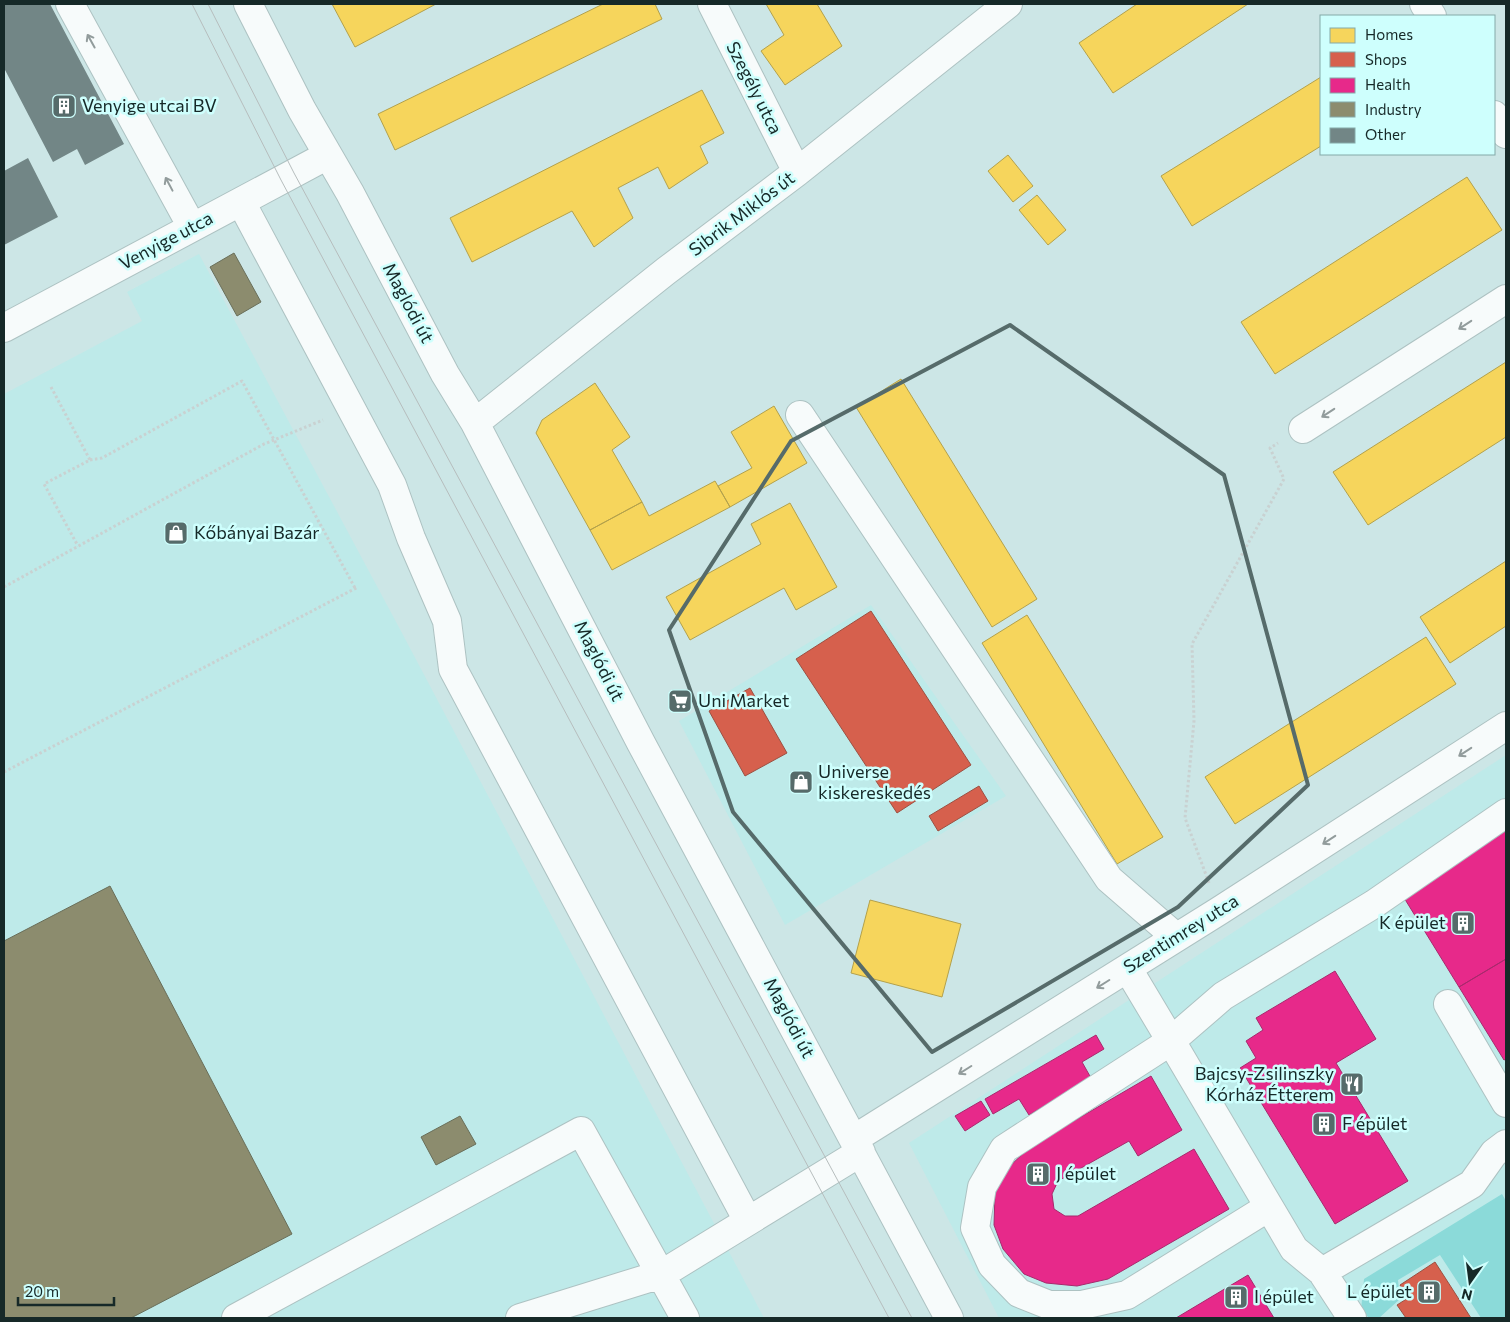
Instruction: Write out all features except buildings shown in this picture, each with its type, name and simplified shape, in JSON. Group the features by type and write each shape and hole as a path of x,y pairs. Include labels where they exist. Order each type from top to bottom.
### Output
{"street":[{"path":"70,4 192,227"},
{"name":"Maglódi út","path":"248,4 302,110 441,365 475,423 641,743 858,1146 948,1318"},
{"name":"Szegély utca","path":"712,4 797,172"},
{"name":"Sibrik Miklós út","path":"475,423 666,271 797,172 1008,4"},
{"path":"1424,4 1431,15"},
{"path":"1495,116 1506,134"},
{"name":"Venyige utca","path":"4,328 328,156"},
{"path":"241,202 392,484 412,538 447,621 453,669 748,1221"},
{"path":"1303,429 1506,299"},
{"path":"800,416 1109,879 1176,937"},
{"name":"Szentimrey utca","path":"520,1318 662,1274 748,1221 1128,968 1220,911 1506,726"},
{"path":"1269,1207 1127,1295 1082,1305 1049,1305 1019,1293 992,1265 974,1228 982,1187 1004,1149 1171,1041 1223,996 1374,904 1506,813"},
{"path":"1128,968 1294,1249 1322,1272 1352,1318"},
{"path":"1448,1004 1506,1103"},
{"path":"236,1318 581,1131 662,1274 680,1316"},
{"path":"1322,1272 1472,1184 1494,1153 1506,1144"}],"path":[{"path":"4,772 356,588 242,381 102,458 90,460 44,484 78,546"},
{"path":"51,387 90,460"},
{"path":"4,587 264,444 276,441 351,407"},
{"path":"1220,911 1185,818 1194,721 1192,644 1284,480 1270,448 1303,429"}],"highlighted area":[{"path":"1010,325 1224,475 1308,785 1178,907 932,1052 733,812 669,630 791,441"}],"shaded area":[{"path":"199,254 402,633 764,1318 4,1318 4,394 142,321 127,292"},
{"path":"871,605 1006,796 785,925 679,721"},
{"path":"1506,755 1506,1318 999,1318 909,1143"},
{"path":"1502,1194 1506,1201 1506,1318 1481,1318 1440,1255 1398,1280 1400,1299 1379,1318 1369,1318 1361,1310 1364,1279"}],"tram line":[{"path":"192,4 281,180 889,1318"},
{"path":"208,4 294,173 912,1318"}],"place":[{"name":"Venyige utcai BV","path":"64,106"},
{"name":"Kőbányai Bazár","path":"176,533"},
{"name":"Uni Market","path":"680,701"},
{"name":"Universe kiskereskedés","path":"801,782"},
{"name":"K épület","path":"1463,923"},
{"name":"Bajcsy-Zsilinszky Kórház Étterem","path":"1352,1084"},
{"name":"F épület","path":"1324,1124"},
{"name":"J épület","path":"1038,1174"},
{"name":"L épület","path":"1429,1292"},
{"name":"I épület","path":"1236,1297"}]}
